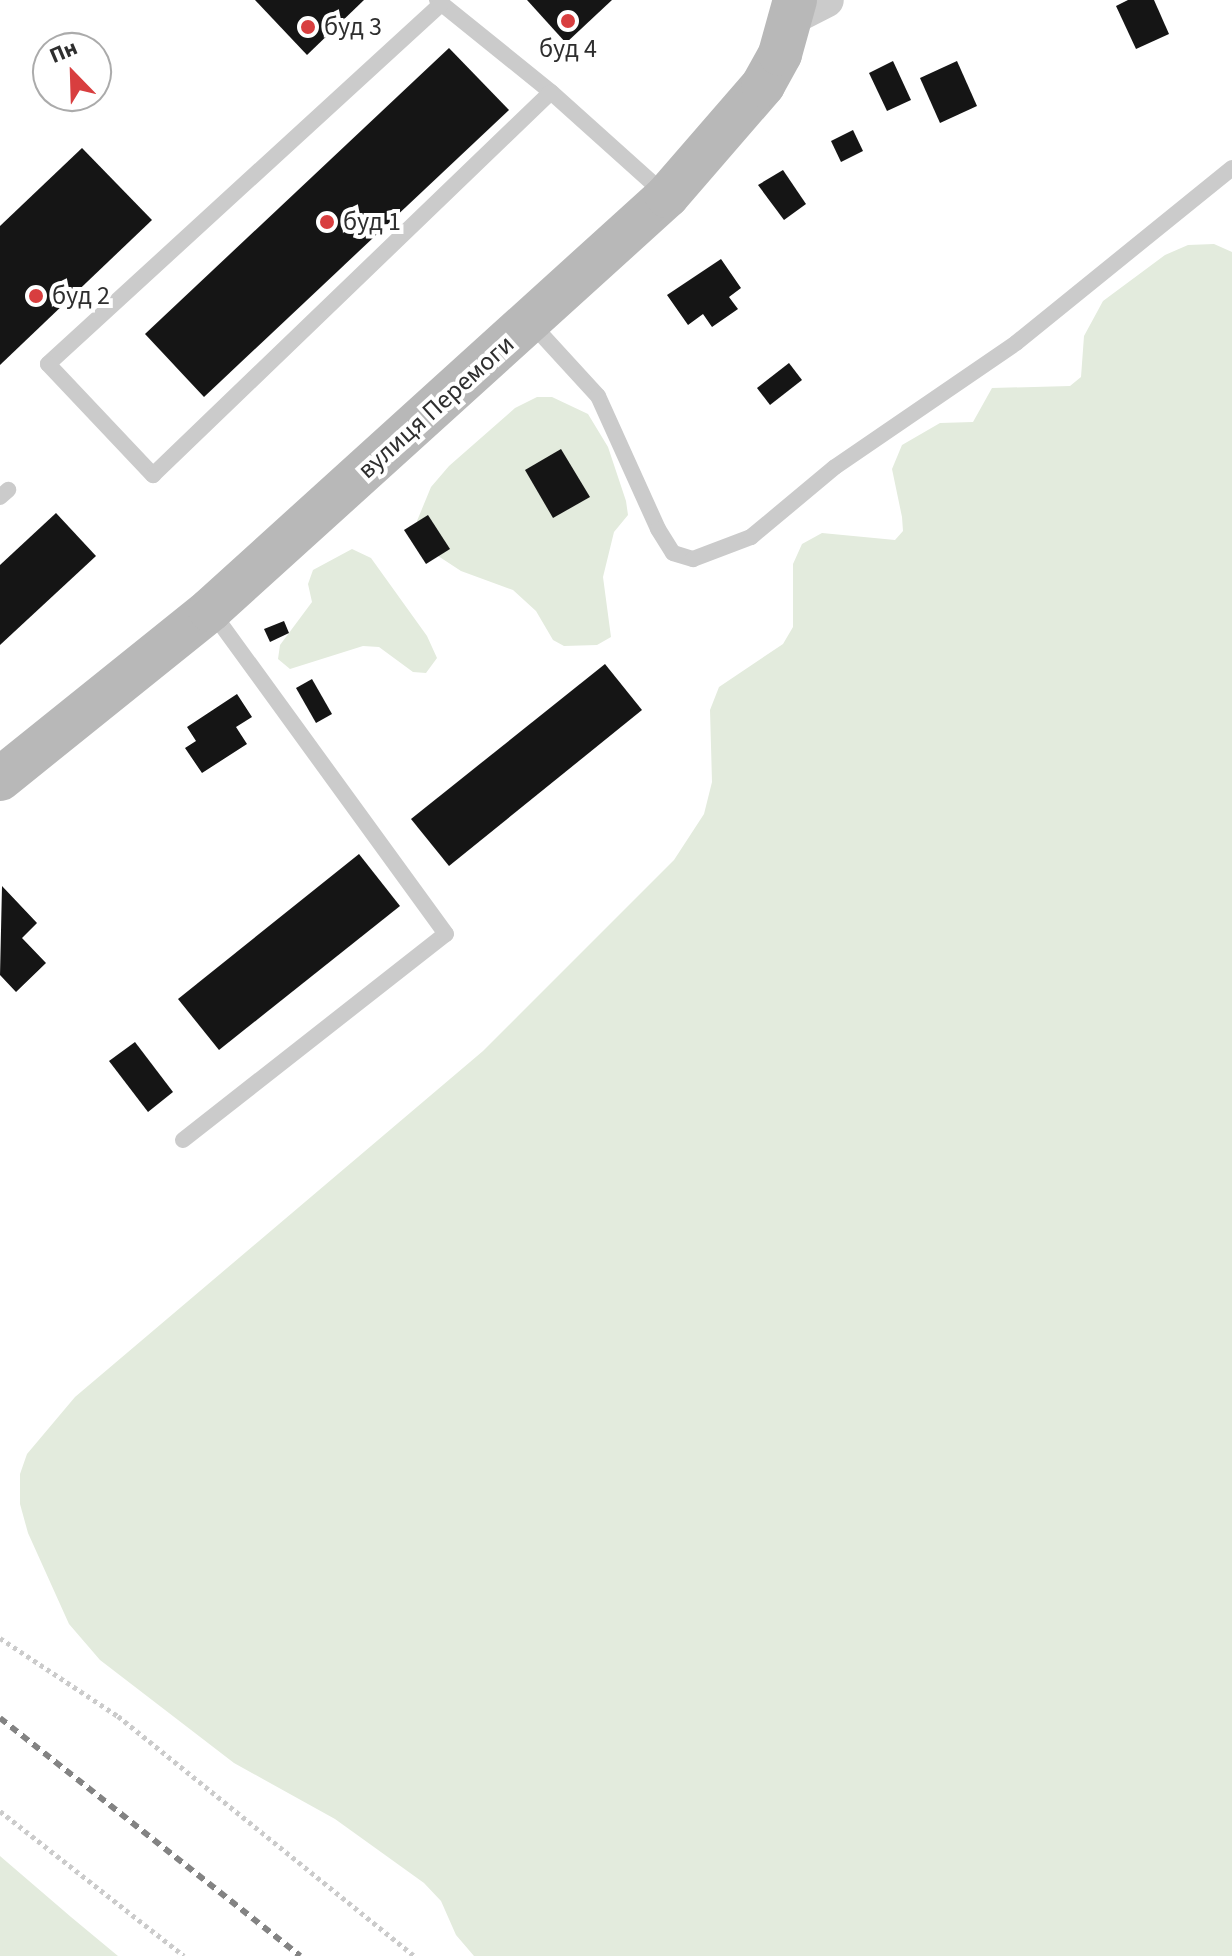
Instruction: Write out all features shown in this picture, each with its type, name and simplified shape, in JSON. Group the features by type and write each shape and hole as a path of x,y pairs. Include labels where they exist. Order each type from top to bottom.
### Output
{"street":[{"name":"вулиця Перемоги","path":"0,779 210,610 667,196 763,85 805,6"}],"lane":[{"path":"551,92 153,475 48,364 439,2 551,92 667,196"},
{"path":"530,322 598,396 673,553 702,557 751,537 835,467 1016,343 1232,168"},
{"path":"183,1140 446,934 210,610"}],"path":[{"path":"0,1638 118,1716 414,1956"},
{"path":"0,1811 184,1956"}],"shaded area":[{"path":"1214,244 1232,252 1232,1956 474,1956 456,1935 441,1901 424,1883 335,1819 234,1763 100,1660 69,1624 28,1533 20,1504 20,1474 27,1454 75,1397 483,1051 674,860 704,814 712,782 710,710 719,687 783,644 793,627 793,564 802,544 822,533 895,540 903,531 892,469 902,445 940,423 973,422 992,388 1070,386 1081,377 1084,336 1103,301 1165,255 1188,245"},
{"path":"537,397 552,397 588,414 608,447 626,501 628,515 614,532 603,577 611,637 597,645 564,646 553,640 536,611 513,590 461,571 432,552 417,521 431,487 449,466 515,408"},
{"path":"352,549 371,558 427,636 437,658 426,673 413,672 379,647 363,646 290,669 278,659 280,645 312,602 308,584 313,570"},
{"path":"0,1856 71,1917 118,1956 0,1956"}],"building":[{"name":"буд 3","path":"255,0 364,0 307,55"},
{"name":"буд 4","path":"527,0 612,0 566,43"},
{"path":"1128,0 1154,0 1169,34 1136,49 1116,6"},
{"name":"буд 1","path":"449,48 509,110 204,397 145,334"},
{"path":"893,61 911,100 887,111 869,73"},
{"path":"957,61 977,106 940,123 920,78"},
{"path":"853,130 863,151 841,162 831,141"},
{"name":"буд 2","path":"82,148 152,220 0,365 0,226"},
{"path":"783,170 806,204 784,220 758,185"},
{"path":"721,259 741,288 729,297 738,309 712,327 703,314 688,325 667,295"},
{"path":"789,363 802,380 770,405 757,388"},
{"path":"561,449 590,497 553,518 525,470"},
{"path":"56,513 96,556 0,645 0,565"},
{"path":"428,515 450,549 426,564 404,530"},
{"path":"284,621 289,633 270,642 264,629"},
{"path":"605,664 642,710 449,866 411,819"},
{"path":"312,679 332,714 316,723 296,688"},
{"path":"237,694 252,717 236,727 247,744 202,773 185,748 196,741 187,727"},
{"path":"359,854 400,906 219,1050 178,999"},
{"path":"2,886 37,923 22,938 46,963 16,992 0,975"},
{"path":"135,1042 173,1092 148,1112 109,1061"}],"railway":[{"path":"0,1718 300,1956"}],"place":[{"name":"буд 4","path":"568,21"},
{"name":"буд 3","path":"308,27"},
{"name":"буд 1","path":"327,222"},
{"name":"буд 2","path":"36,296"}]}
